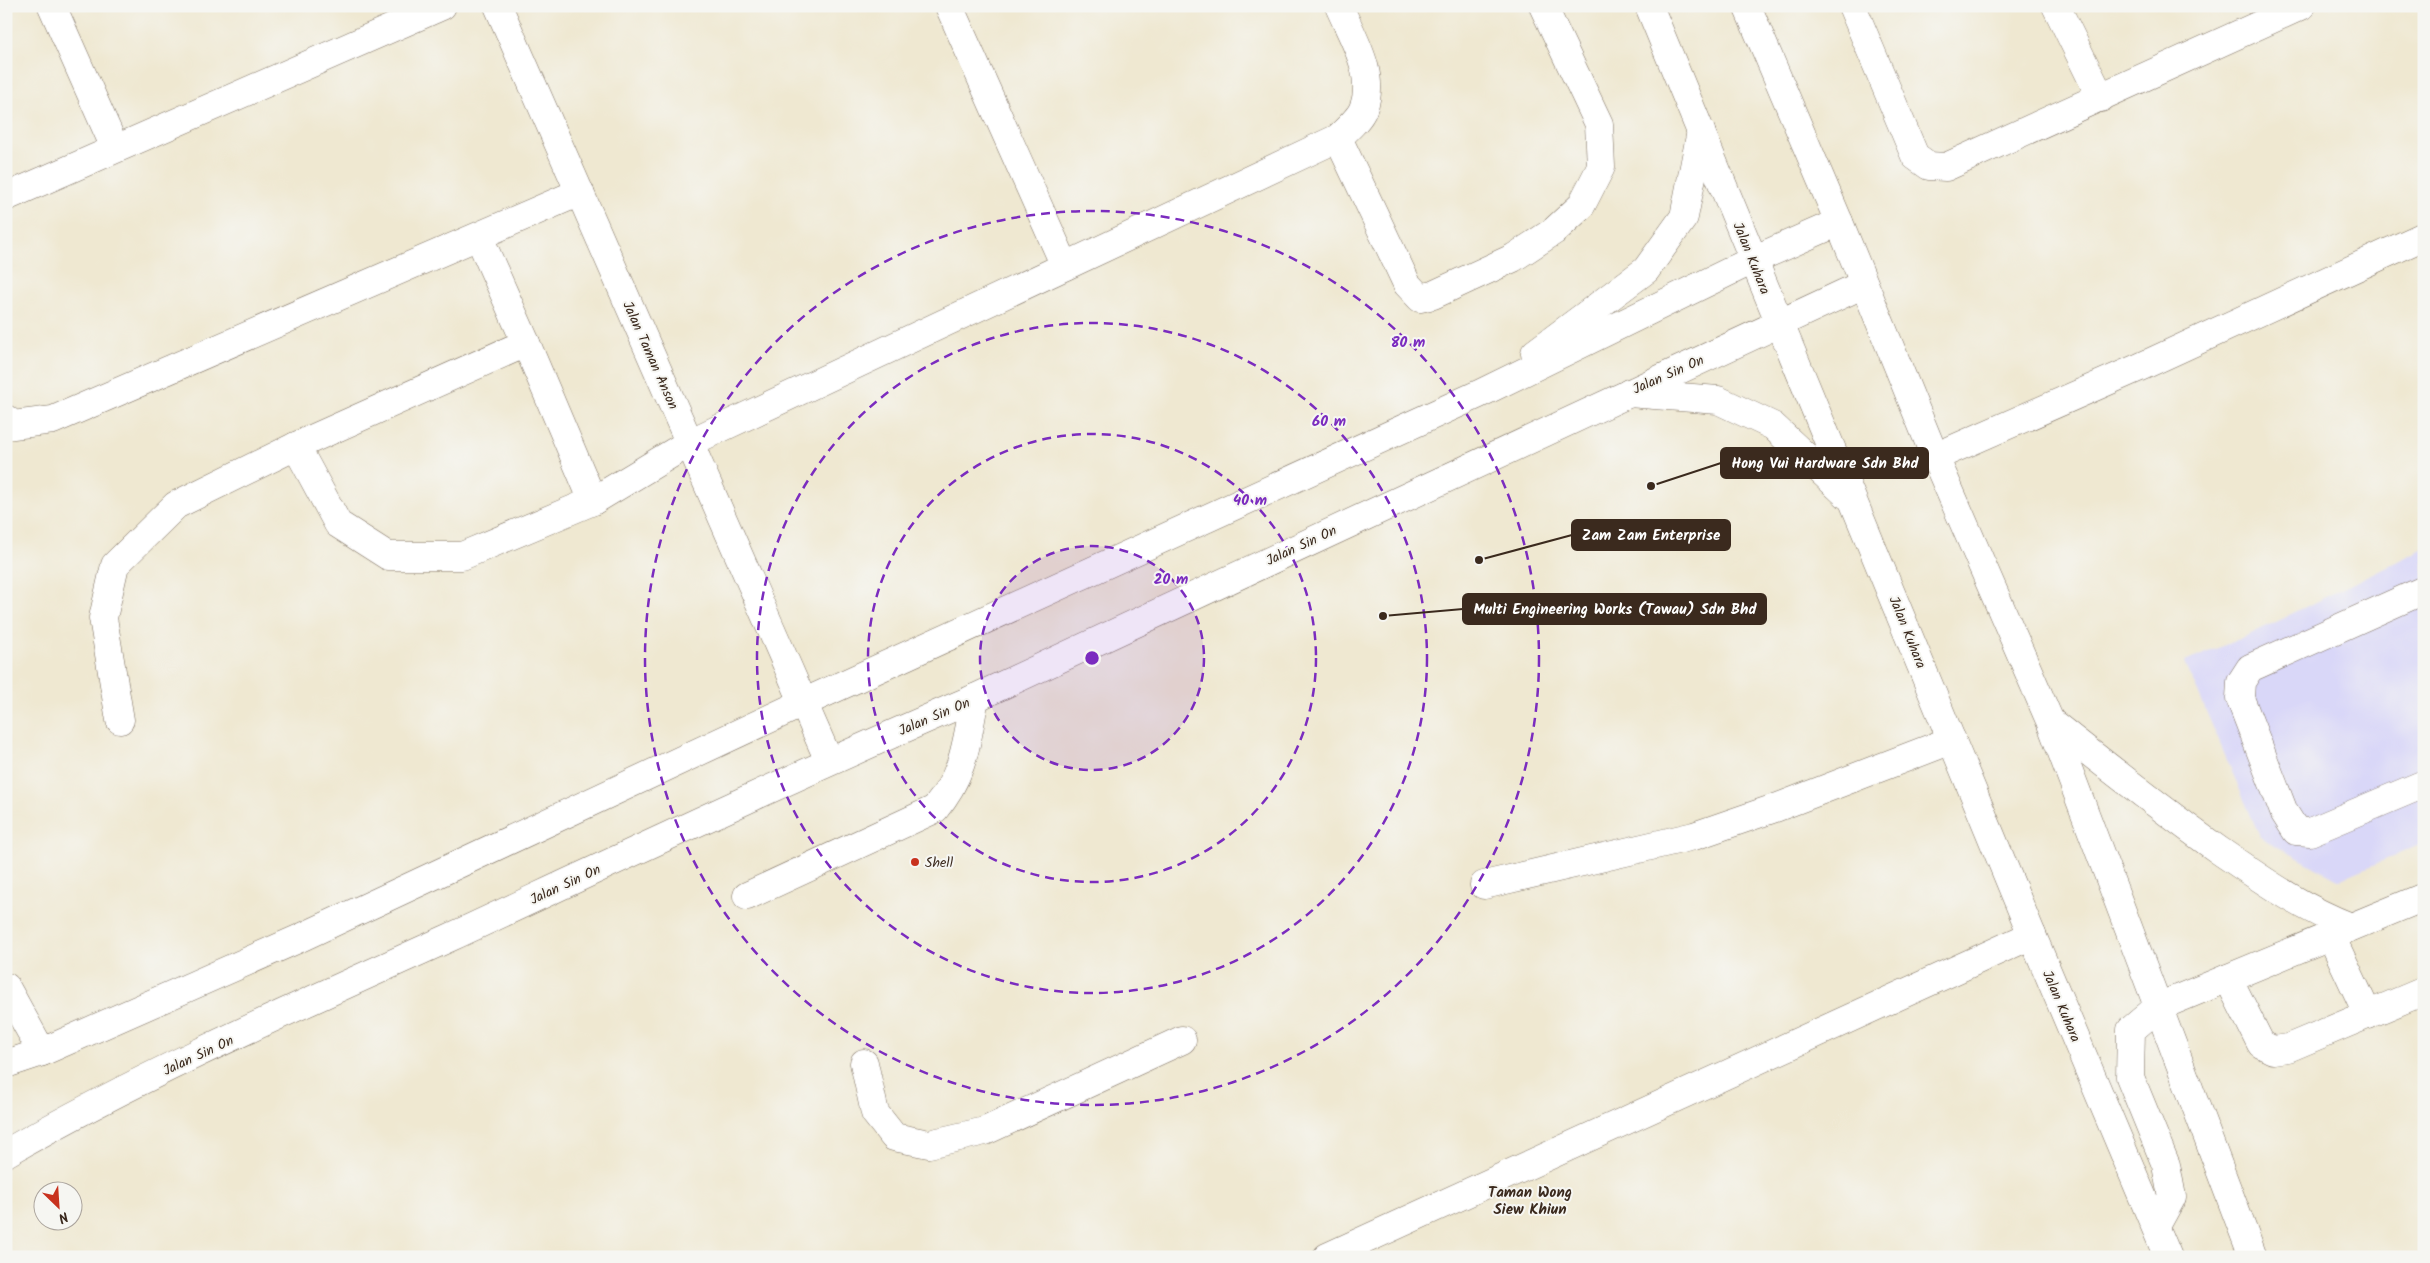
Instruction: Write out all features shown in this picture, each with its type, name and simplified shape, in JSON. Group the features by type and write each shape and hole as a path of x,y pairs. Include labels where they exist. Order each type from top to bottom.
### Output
{"main road":[{"path":"52,6 116,148"},
{"path":"6,197 442,6"},
{"name":"Jalan Taman Anson","path":"498,6 829,761"},
{"path":"949,6 1065,266"},
{"path":"296,446 338,524 388,556 462,556 593,501 689,443 1338,138 1363,110 1369,88 1365,68 1339,6"},
{"path":"1338,138 1408,284 1420,298 1434,295 1513,258 1554,231 1581,206 1601,167 1599,124 1543,6"},
{"name":"Jalan Kuhara","path":"1649,6 2032,935 2168,1257"},
{"path":"1747,6 1839,222 1935,457 2050,721 2253,1257"},
{"path":"1852,6 1915,156 1929,166 1946,167 2301,6"},
{"path":"2056,6 2101,98"},
{"path":"1480,394 1646,270 1684,217 1701,131"},
{"path":"6,419 13,426 53,420 580,192"},
{"path":"6,1064 42,1052 298,939 803,704 1480,394 1753,260 1839,222"},
{"path":"1935,457 2140,367 2424,236"},
{"path":"479,237 593,501"},
{"name":"Jalan Sin On","path":"6,1153 94,1104 829,761 975,698 1627,392 1864,284"},
{"path":"120,720 103,618 114,564 176,505 296,446 526,343"},
{"path":"1627,392 1718,400 1773,426 1854,502"},
{"path":"2424,590 2250,668 2241,682 2240,698 2284,812 2296,830 2310,832 2424,784"},
{"path":"747,896 935,809 950,790 961,766 975,698"},
{"path":"2050,721 2156,806 2281,893 2341,931 2368,1015"},
{"path":"1484,885 1694,836 1778,807 1952,740"},
{"path":"2156,1226 2172,1198 2166,1165 2130,1076 2131,1030 2158,1007 2424,897"},
{"path":"1327,1257 2032,935"},
{"path":"2228,978 2261,1044 2273,1050 2288,1048 2424,991"},
{"path":"6,987 42,1052"},
{"path":"864,1063 875,1113 894,1137 929,1144 985,1131 1182,1040"}],"shaded area":[{"path":"2424,548 2424,843 2338,880 2260,837 2185,662 2251,634"}],"place":[{"name":"Hong Vui Hardware Sdn Bhd","path":"1651,486"},
{"name":"Zam Zam Enterprise","path":"1479,560"},
{"name":"Multi Engineering Works (Tawau) Sdn Bhd","path":"1383,616"},
{"name":"Shell","path":"915,862"}],"district":[{"name":"Taman Wong Siew Khiun","path":"1530,1200"}]}
